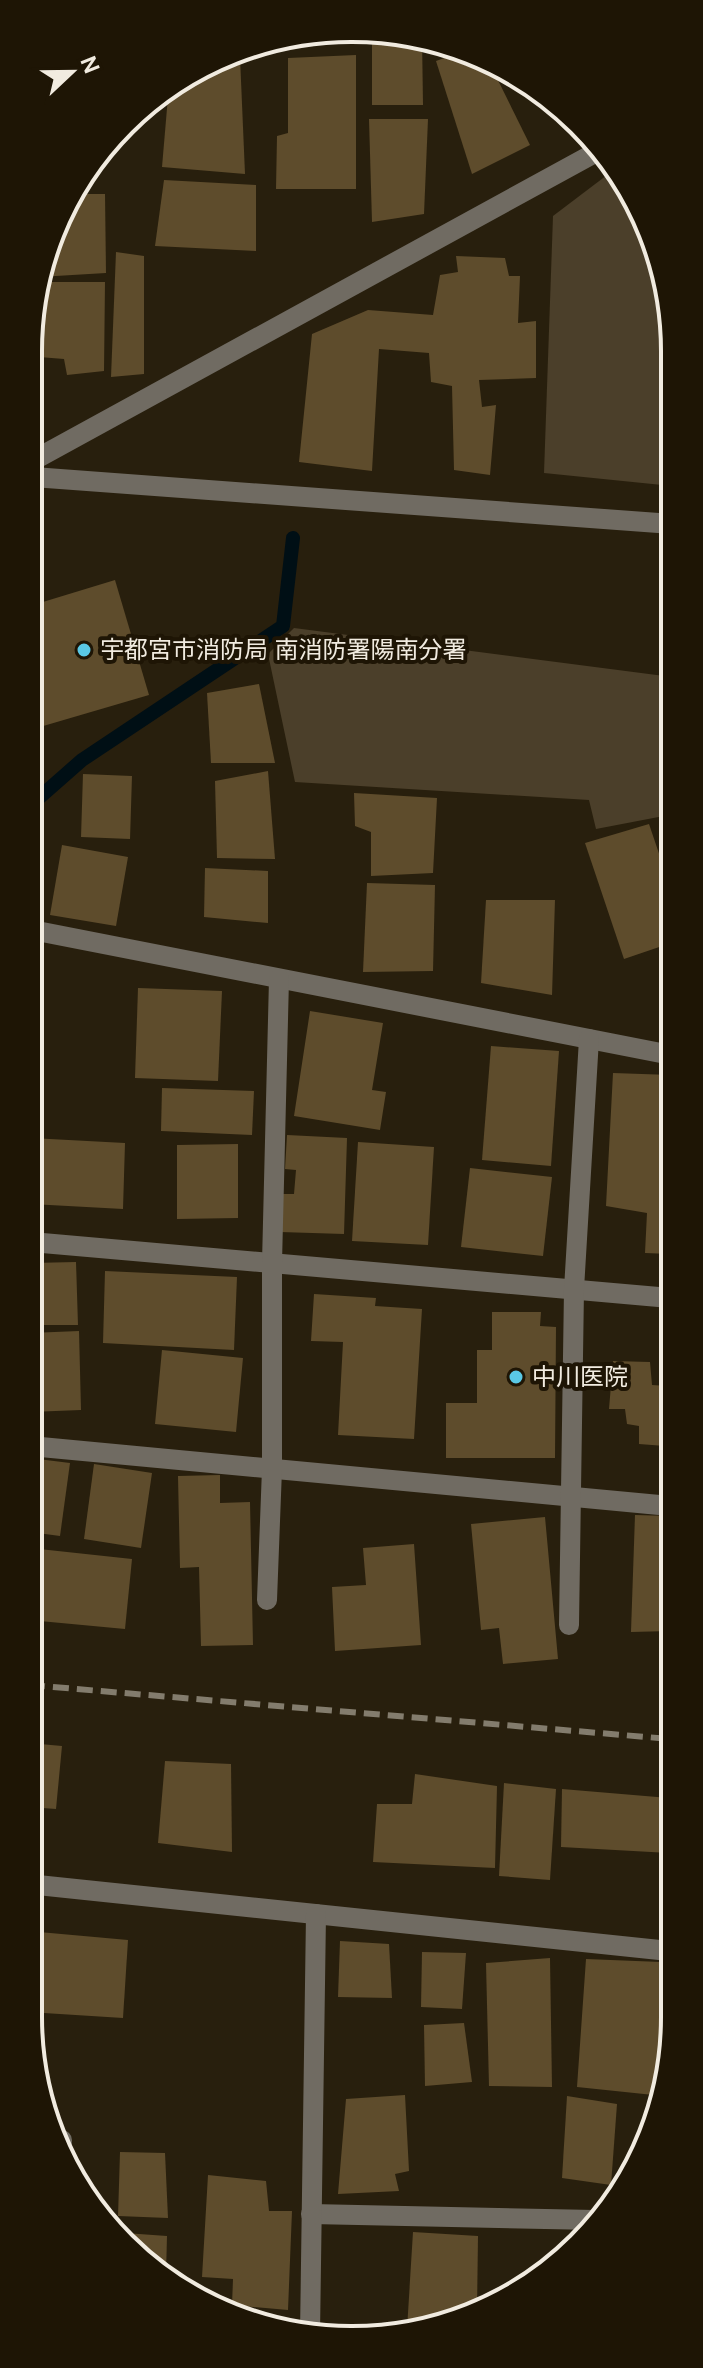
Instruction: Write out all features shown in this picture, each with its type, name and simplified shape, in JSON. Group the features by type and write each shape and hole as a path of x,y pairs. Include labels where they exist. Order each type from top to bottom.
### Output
{"street":[{"path":"42,456 591,155"},
{"path":"42,478 661,523"},
{"path":"42,932 661,1053"},
{"path":"267,1600 272,1469 272,1263 279,979"},
{"path":"569,1625 574,1289 589,1039"},
{"path":"42,1243 661,1297"},
{"path":"42,1447 661,1505"},
{"path":"42,1885 661,1950"},
{"path":"310,2323 316,1914"},
{"path":"311,2214 585,2220"}],"shaded area":[{"path":"606,176 620,197 645,252 655,291 660,331 661,485 544,473 553,216"},
{"path":"294,628 661,676 661,817 596,829 589,800 295,782 268,654"}],"building":[{"path":"372,43 422,51 423,105 372,105"},
{"path":"356,55 356,189 276,189 277,136 288,133 288,58"},
{"path":"451,58 497,79 530,145 472,174 436,61"},
{"path":"240,63 245,174 162,167 167,103 197,83"},
{"path":"369,119 428,119 424,214 372,222"},
{"path":"164,180 256,185 256,251 155,246"},
{"path":"85,194 105,194 106,273 52,276 58,252"},
{"path":"116,252 144,256 144,374 111,377"},
{"path":"456,256 505,258 509,276 520,276 518,323 536,321 536,378 479,380 482,407 496,405 490,475 454,470 452,386 431,382 429,353 379,349 372,471 299,462 312,334 368,310 433,315 440,275 458,272"},
{"path":"50,282 105,282 104,371 67,375 64,359 42,357"},
{"name":"宇都宮市消防局 南消防署陽南分署","path":"115,580 149,695 42,726 42,602"},
{"path":"259,684 275,763 211,763 207,693"},
{"path":"268,771 275,859 217,858 215,781"},
{"path":"83,774 132,776 130,839 81,837"},
{"path":"354,793 437,798 433,873 371,876 371,832 355,826"},
{"path":"649,824 661,859 661,946 624,959 585,843"},
{"path":"62,845 128,857 116,926 50,915"},
{"path":"205,868 268,871 268,923 204,917"},
{"path":"367,883 435,885 433,971 363,972"},
{"path":"486,900 555,900 552,995 481,983"},
{"path":"138,988 222,991 218,1081 135,1078"},
{"path":"310,1011 383,1023 372,1090 386,1092 380,1130 294,1116"},
{"path":"491,1046 559,1051 551,1166 482,1160"},
{"path":"613,1073 661,1075 661,1254 645,1253 647,1213 606,1206"},
{"path":"162,1088 254,1091 252,1135 161,1131"},
{"path":"287,1135 347,1138 344,1234 280,1232 282,1194 294,1194 296,1170 285,1169"},
{"path":"42,1139 125,1143 123,1209 42,1205"},
{"path":"358,1142 434,1147 428,1245 352,1241"},
{"path":"238,1144 238,1218 177,1219 177,1145"},
{"path":"470,1168 552,1177 543,1256 461,1247"},
{"path":"76,1262 78,1325 42,1325 42,1263"},
{"path":"105,1271 237,1277 234,1350 103,1343"},
{"path":"314,1294 376,1298 375,1306 422,1309 414,1439 338,1435 343,1342 311,1341"},
{"name":"中川医院","path":"492,1312 541,1312 540,1326 556,1327 555,1458 446,1458 446,1403 477,1403 477,1350 492,1350"},
{"path":"79,1331 81,1410 42,1412 42,1333"},
{"path":"162,1350 243,1358 236,1432 155,1424"},
{"path":"613,1361 650,1362 652,1385 661,1386 661,1446 639,1444 639,1426 627,1424 625,1409 609,1409"},
{"path":"42,1460 70,1463 60,1536 42,1534"},
{"path":"94,1464 152,1473 141,1548 84,1539"},
{"path":"220,1475 220,1503 250,1502 253,1645 201,1646 199,1567 180,1568 178,1476"},
{"path":"635,1515 661,1516 661,1631 631,1632"},
{"path":"545,1517 558,1659 503,1664 499,1628 481,1630 471,1524"},
{"path":"414,1544 421,1645 335,1651 332,1587 366,1585 363,1548"},
{"path":"42,1549 132,1559 125,1629 42,1621"},
{"path":"42,1744 62,1746 56,1809 42,1808"},
{"path":"165,1761 231,1764 232,1852 158,1843"},
{"path":"415,1774 497,1786 495,1868 373,1862 377,1804 412,1804"},
{"path":"504,1783 556,1789 550,1880 499,1876"},
{"path":"562,1789 661,1797 661,1853 561,1847"},
{"path":"42,1932 128,1940 123,2018 42,2013"},
{"path":"340,1941 389,1944 392,1998 338,1997"},
{"path":"422,1952 466,1953 462,2009 421,2007"},
{"path":"550,1958 552,2087 489,2086 486,1963"},
{"path":"586,1959 661,1962 660,2037 651,2095 577,2087"},
{"path":"464,2023 472,2082 425,2086 424,2025"},
{"path":"405,2095 409,2171 395,2174 399,2191 338,2194 346,2099"},
{"path":"567,2096 617,2104 611,2185 562,2178"},
{"path":"120,2152 165,2153 168,2218 118,2216"},
{"path":"208,2175 266,2181 269,2211 292,2211 288,2310 242,2306 232,2302 233,2279 202,2277"},
{"path":"413,2232 478,2236 477,2299 451,2310 408,2321"},
{"path":"131,2233 167,2236 166,2264"}],"waterway":[{"path":"42,795 82,760 283,626 293,538"}],"railway":[{"path":"42,1686 661,1738"}],"place":[{"name":"宇都宮市消防局 南消防署陽南分署","path":"84,650"},
{"name":"中川医院","path":"516,1377"}]}
